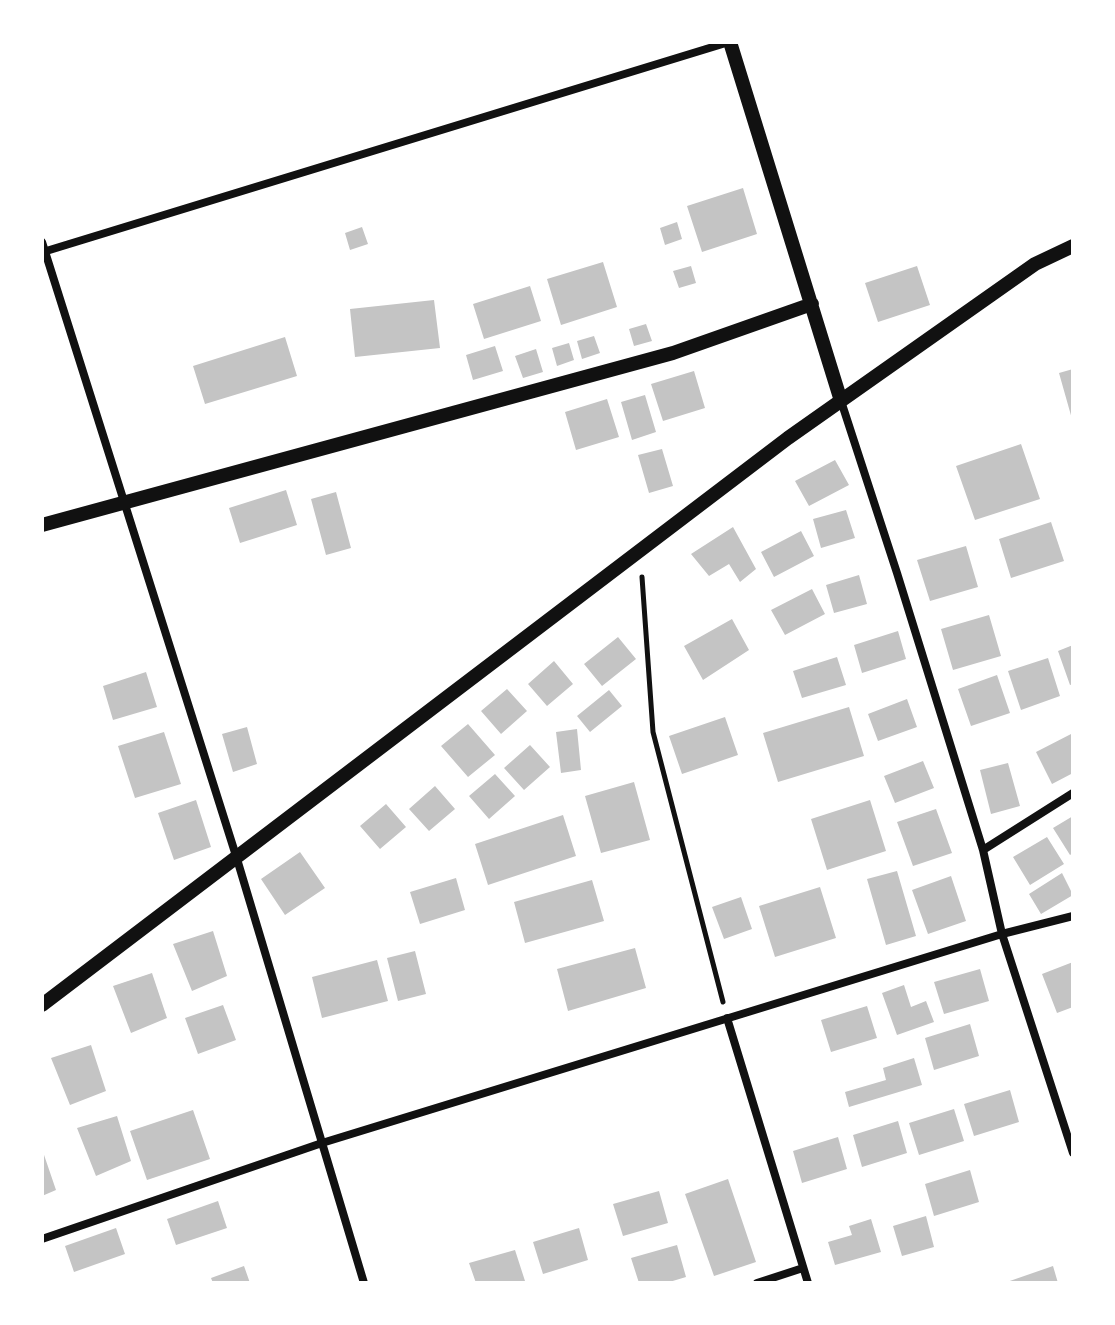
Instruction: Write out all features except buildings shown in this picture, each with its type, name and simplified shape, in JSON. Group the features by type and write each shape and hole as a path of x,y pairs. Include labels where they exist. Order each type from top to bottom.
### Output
{"street":[{"path":"364,1283 237,859 43,248 730,42 983,850 1002,934 1073,1153"},
{"path":"42,1005 841,401 1035,264 1073,246"},
{"path":"42,525 673,353 812,304"},
{"path":"983,850 1073,793"},
{"path":"42,1239 322,1143 1002,934 1073,916"},
{"path":"727,1018 808,1283"},
{"path":"757,1283 803,1268"}],"path":[{"path":"641,552 653,732 727,1018"}]}
